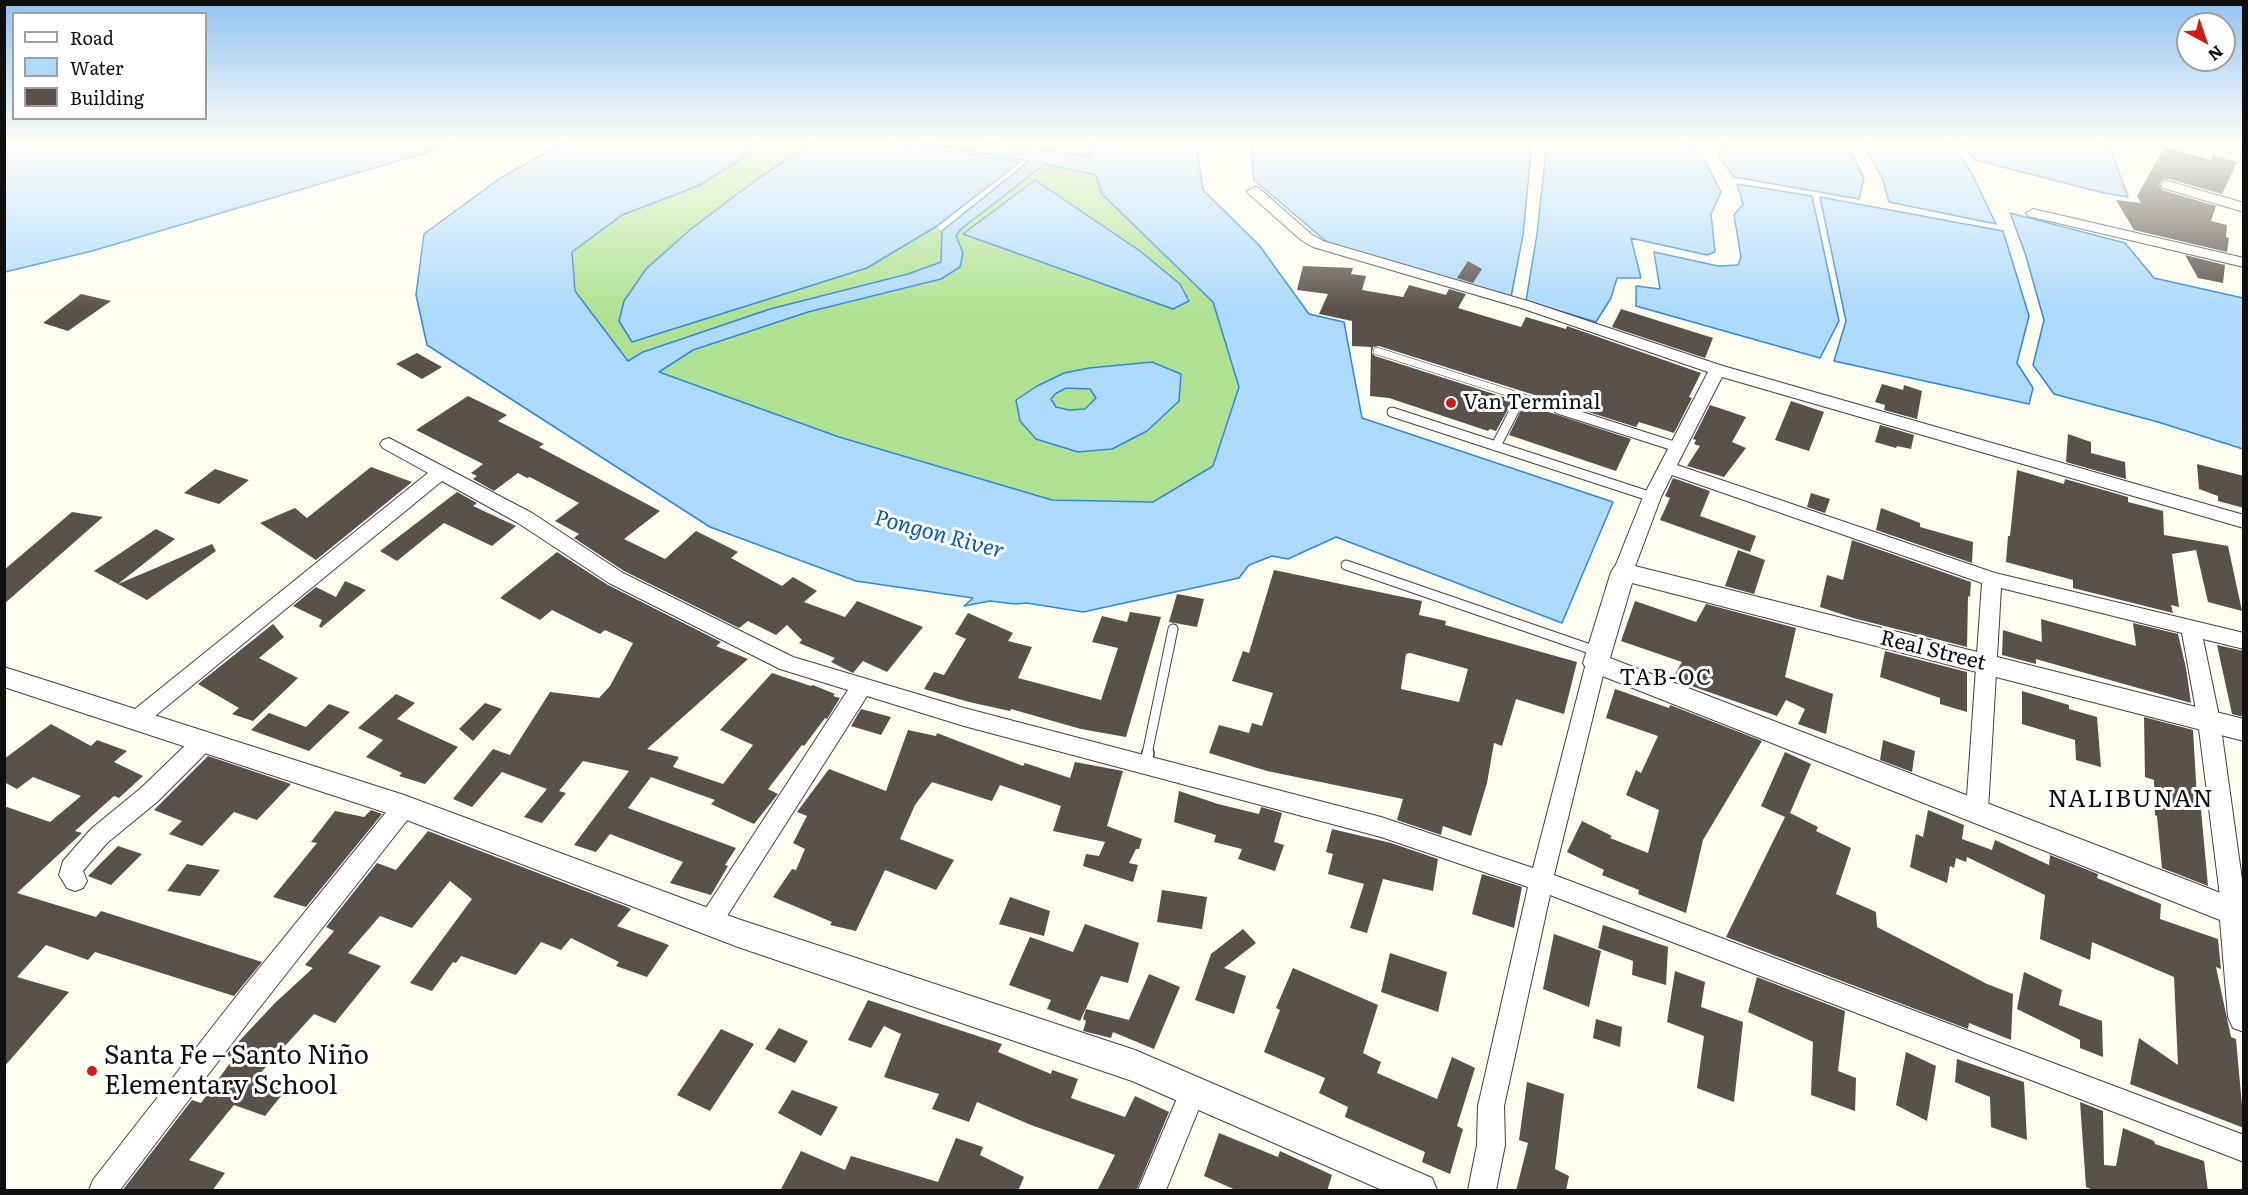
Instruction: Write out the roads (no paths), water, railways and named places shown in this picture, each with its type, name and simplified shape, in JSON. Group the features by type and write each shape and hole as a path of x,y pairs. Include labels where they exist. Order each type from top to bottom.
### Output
{"street":[{"path":"1262,198 1317,244 1526,305 1717,370 2244,522"},
{"path":"2210,198 2244,208"},
{"path":"2033,213 2244,263"},
{"path":"1482,1191 1491,1145 1491,1106 1541,881 1597,658 1623,572 1652,497 1717,370"},
{"path":"389,444 525,518 616,578 787,663 861,687 1145,766 1381,826 1541,881 2244,1149"},
{"path":"1666,467 1992,579 2244,641"},
{"path":"137,719 440,473"},
{"name":"Real Street","path":"1623,572 2244,730"},
{"path":"1977,810 1992,579"},
{"path":"2191,628 2209,721 2239,914 2244,1017"},
{"path":"1597,658 2239,914"},
{"path":"4,677 404,807 710,922 1135,1066 1420,1191"},
{"path":"710,922 861,687"},
{"path":"75,881 71,875 71,868 99,836 149,795 204,741"},
{"path":"103,1191 244,1007 404,807"},
{"path":"1152,1191 1193,1091"}],"lane":[{"path":"1377,351 1677,447"},
{"path":"1496,446 1521,397"},
{"path":"1392,412 1652,497"},
{"path":"1346,565 1597,658"},
{"path":"1145,766 1173,629"}],"water":[{"path":"5,198 273,198 92,251 5,272"},
{"name":"Pongon River","path":"473,198 667,198 622,215 572,252 575,291 628,361 643,352 770,309 908,274 941,262 942,231 983,198 1001,198 961,229 956,236 963,253 960,267 941,279 808,312 693,350 659,372 839,437 1052,500 1153,502 1213,466 1239,387 1213,302 1106,198 1211,198 1259,245 1309,314 1344,322 1362,418 1613,502 1562,623 1336,537 1288,559 1272,556 1249,565 1239,578 1083,612 1027,603 990,601 964,606 973,598 856,581 710,527 427,345 416,295 424,234"},
{"path":"732,198 974,198 937,226 867,268 632,342 619,321 624,301 646,269 691,229"},
{"path":"1011,198 1061,198 1140,251 1180,284 1189,301 1173,309 963,234"},
{"path":"1275,198 1527,198 1523,235 1511,297 1328,243"},
{"path":"1541,198 1718,198 1711,214 1715,252 1707,255 1631,238 1641,278 1617,278 1611,298 1596,322 1526,301"},
{"path":"1741,198 1812,198 1839,321 1820,358 1636,306 1636,286 1660,289 1654,252 1718,266 1738,265 1741,257 1734,215 1743,204"},
{"path":"1820,198 2003,231 2029,316 2017,363 2033,388 2029,404 1834,361 1846,321"},
{"path":"1888,198 1983,198 1996,224 1889,202"},
{"path":"2010,213 2125,243 2154,278 2243,298 2243,449 2158,422 2054,394 2033,365 2044,320 2025,253"},
{"path":"1152,362 1181,374 1179,401 1147,431 1112,449 1078,452 1036,439 1020,421 1016,400 1037,386 1064,373 1089,368","holes":["1066,388 1090,389 1096,398 1085,409 1069,410 1056,407 1051,399"]}],"place":[{"name":"Van Terminal","path":"1451,403"},
{"name":"Santa Fe – Santo Niño Elementary School","path":"92,1071"}],"district":[{"name":"TAB-OC","path":"1666,679"},
{"name":"NALIBUNAN","path":"2131,800"}]}
